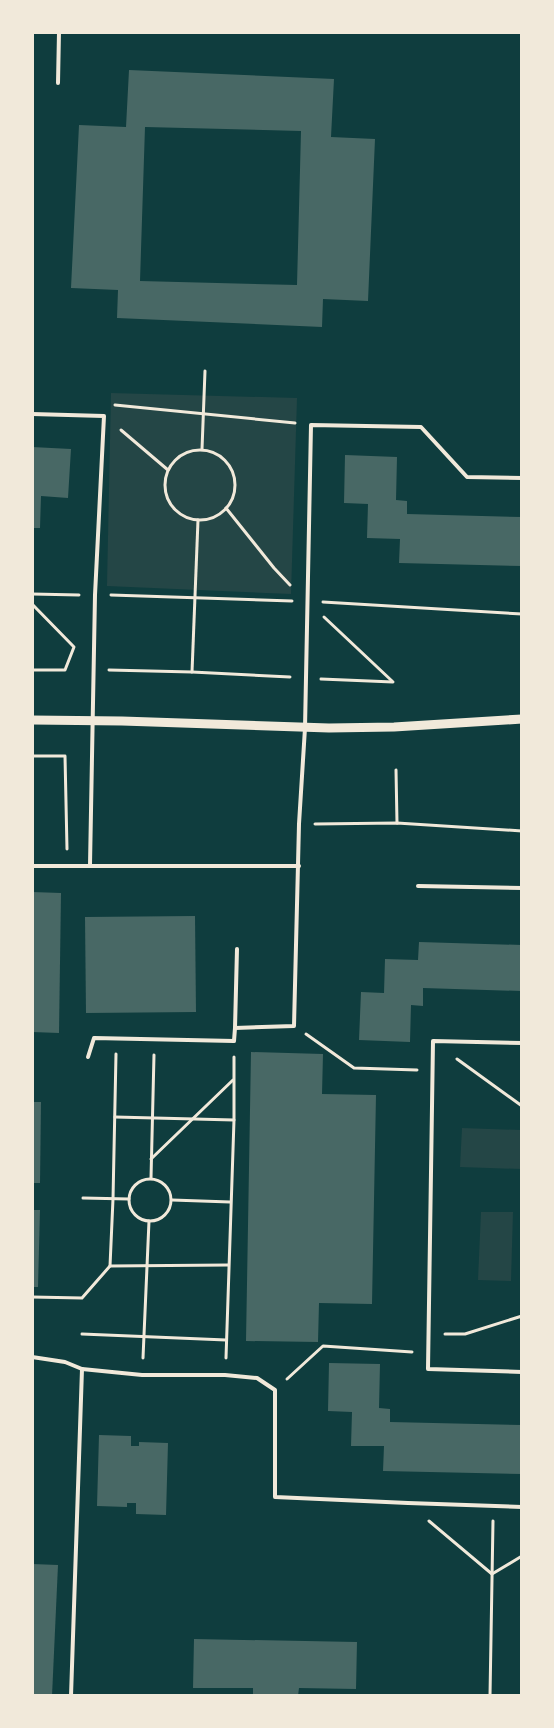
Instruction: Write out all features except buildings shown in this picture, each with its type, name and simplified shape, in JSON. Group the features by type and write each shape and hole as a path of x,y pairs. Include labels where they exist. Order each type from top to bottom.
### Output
{"street":[{"path":"32,720 305,728 394,727 522,719"}],"lane":[{"path":"58,83 59,32"},
{"path":"32,414 104,416 95,595 90,865"},
{"path":"235,1028 294,1026 299,824 305,728 310,424 421,427 467,477 522,478"},
{"path":"32,866 299,866"},
{"path":"418,886 522,888"},
{"path":"88,1056 94,1038 234,1041 237,949"},
{"path":"522,1043 433,1041 428,1334 428,1369 522,1372"},
{"path":"32,1357 65,1362 82,1369 142,1375 225,1375 257,1378 275,1390 275,1496 408,1503 522,1506"},
{"path":"71,1696 82,1369"}],"path":[{"path":"202,450 205,371"},
{"path":"94,416 107,404 310,424"},
{"path":"122,432 168,470"},
{"path":"202,450 216,453 226,462 233,473 235,486 232,500 224,511 212,518 198,520 185,516 174,508 167,496 165,483 168,470 177,459 188,451 202,450"},
{"path":"226,508 288,583"},
{"path":"192,672 198,520"},
{"path":"32,594 308,602 522,614"},
{"path":"93,669 393,682 308,602"},
{"path":"32,604 74,647 65,670 32,670"},
{"path":"32,756 65,756 67,865"},
{"path":"396,770 397,823"},
{"path":"299,824 397,823 522,831"},
{"path":"294,1026 354,1068 433,1070"},
{"path":"32,1297 82,1298 110,1266 117,1039"},
{"path":"151,1178 154,1039"},
{"path":"225,1375 234,1120 234,1041"},
{"path":"433,1041 522,1106"},
{"path":"151,1159 233,1080"},
{"path":"115,1117 234,1120"},
{"path":"151,1178 159,1180 166,1185 172,1200 170,1209 165,1215 158,1220 149,1221 141,1219 134,1214 130,1207 129,1199 131,1191 136,1184 151,1178"},
{"path":"83,1198 129,1199"},
{"path":"172,1200 230,1202"},
{"path":"142,1375 149,1221"},
{"path":"110,1266 228,1265"},
{"path":"428,1334 464,1334 522,1316"},
{"path":"82,1334 226,1340"},
{"path":"275,1390 323,1346 428,1353"},
{"path":"408,1503 492,1574"},
{"path":"490,1696 493,1505"},
{"path":"492,1574 522,1556"}],"shaded area":[{"path":"111,393 297,398 291,594 107,586"},
{"path":"462,1128 521,1130 521,1169 460,1167"},
{"path":"481,1212 513,1212 511,1281 478,1280"}]}
